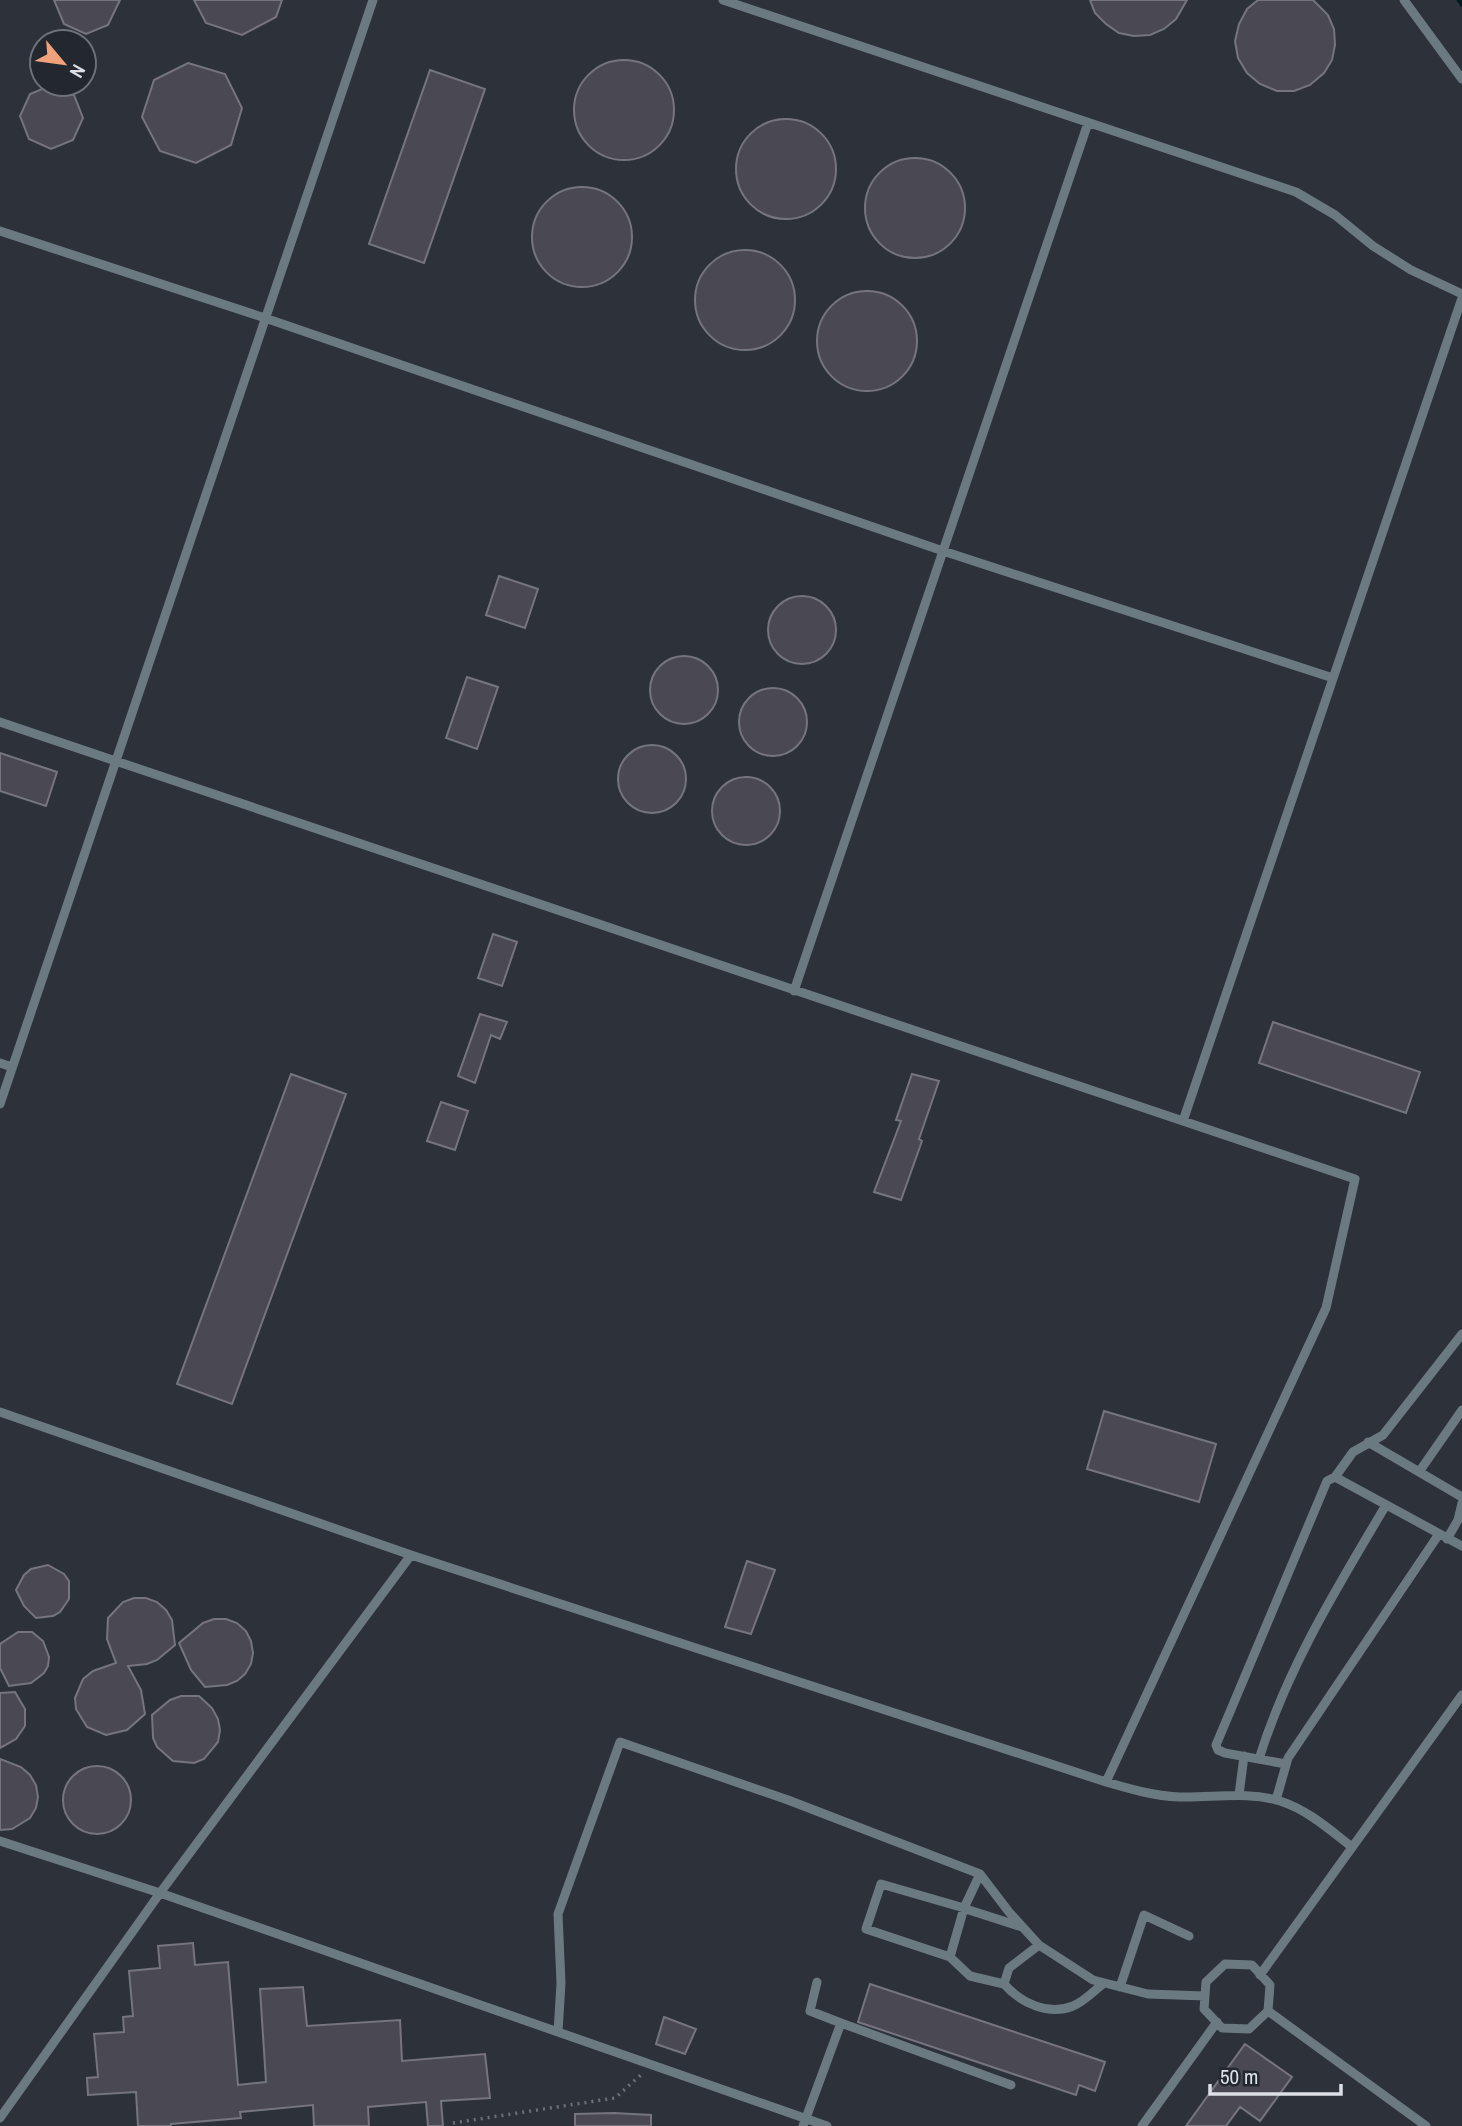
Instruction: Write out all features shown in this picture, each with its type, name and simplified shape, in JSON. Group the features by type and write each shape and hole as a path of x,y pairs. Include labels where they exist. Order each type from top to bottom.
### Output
{"lane":[{"path":"0,1104 373,0"},
{"path":"723,0 1296,192 1335,215 1373,246 1411,270 1462,296 1183,1121"},
{"path":"1404,0 1462,79"},
{"path":"794,991 1088,123"},
{"path":"0,231 265,318 943,551 1333,678"},
{"path":"0,722 1355,1179 1326,1308 1106,1782"},
{"path":"0,1063 12,1067"},
{"path":"1286,1764 1218,1750 1217,1738 1327,1481 1335,1477 1353,1452 1383,1435 1462,1334"},
{"path":"1419,1472 1462,1410"},
{"path":"0,1412 411,1555 1106,1782 1141,1792 1179,1797 1238,1796 1279,1801 1311,1816 1352,1847"},
{"path":"1368,1442 1462,1497"},
{"path":"1335,1477 1451,1541"},
{"path":"1279,1801 1286,1764 1306,1730 1451,1541 1462,1503"},
{"path":"1259,1759 1272,1717 1330,1600 1386,1505"},
{"path":"0,2118 160,1893 411,1555"},
{"path":"1260,1975 1462,1695"},
{"path":"558,2032 561,1983 558,1914 620,1742 788,1800 980,1874 1039,1945 1093,1980 1148,1994 1205,1996"},
{"path":"1238,1796 1244,1756"},
{"path":"0,1841 160,1893 558,2032 804,2122 827,2126"},
{"path":"950,1957 964,1908 980,1874"},
{"path":"1023,1928 881,1884 866,1929 950,1957 970,1976 1004,1984 1014,1995 1048,2011 1074,2006 1104,1983"},
{"path":"1120,1987 1144,1915 1189,1936"},
{"path":"1004,1984 1009,1968 1039,1945"},
{"path":"1225,1964 1252,1965 1269,1985 1268,2011 1249,2029 1222,2028 1205,2008 1205,1996 1206,1982 1225,1964"},
{"path":"817,1982 810,2011 1011,2085"},
{"path":"1268,2011 1426,2126"},
{"path":"1142,2126 1217,2022"},
{"path":"804,2122 841,2023"}],"path":[{"path":"453,2123 615,2098 652,2065"}],"building":[{"path":"54,0 120,0 108,25 98,29 73,28 64,24"},
{"path":"194,0 282,0 276,17 242,35 206,23"},
{"path":"1090,0 1187,0 1176,19 1164,29 1150,35 1134,36 1119,33 1106,24 1095,13"},
{"path":"1258,0 1313,0 1328,15 1334,29 1332,60 1324,73 1310,85 1294,91 1277,91 1260,84 1247,73 1238,58 1235,41 1239,24 1247,9"},
{"path":"624,60 643,64 659,75 670,91 674,110 670,129 659,145 643,156 624,160 605,156 589,145 578,129 574,110 578,91 589,75 605,64"},
{"path":"188,63 225,74 242,108 231,145 196,163 160,151 142,117 154,80"},
{"path":"430,70 485,89 424,263 369,244"},
{"path":"28,98 75,98 83,118 73,140 51,149 29,139 20,116"},
{"path":"786,119 805,123 821,134 832,150 836,169 832,188 821,204 805,215 786,219 767,215 751,204 740,188 736,169 740,150 751,134 767,123"},
{"path":"915,158 934,162 950,173 961,189 965,208 961,227 950,243 934,254 915,258 896,254 880,243 869,227 865,208 869,189 880,173 896,162"},
{"path":"582,187 601,191 617,202 628,218 632,237 628,256 617,272 601,283 582,287 563,283 547,272 536,256 532,237 536,218 547,202 563,191"},
{"path":"745,250 764,254 780,265 791,281 795,300 791,319 780,335 764,346 745,350 726,346 710,335 699,319 695,300 699,281 710,265 726,254"},
{"path":"867,291 886,295 902,306 913,322 917,341 913,360 902,376 886,387 867,391 848,387 832,376 821,360 817,341 821,322 832,306 848,295"},
{"path":"499,576 538,589 525,628 486,615"},
{"path":"802,596 815,599 826,606 833,617 836,630 833,643 826,654 815,661 802,664 789,661 778,654 771,643 768,630 771,617 778,606 789,599"},
{"path":"684,656 697,659 708,666 715,677 718,690 715,703 708,714 697,721 684,724 671,721 660,714 653,703 650,690 653,677 660,666 671,659"},
{"path":"467,677 498,687 477,749 446,738"},
{"path":"773,688 786,691 797,698 804,709 807,722 804,735 797,746 786,753 773,756 760,753 749,746 742,735 739,722 742,709 749,698 760,691"},
{"path":"652,745 665,748 676,755 683,766 686,779 683,792 676,803 665,810 652,813 639,810 628,803 621,792 618,779 621,766 628,755 639,748"},
{"path":"0,753 57,772 46,806 0,791"},
{"path":"746,777 759,780 770,787 777,798 780,811 777,824 770,835 759,842 746,845 733,842 722,835 715,824 712,811 715,798 722,787 733,780"},
{"path":"493,934 517,942 502,986 478,978"},
{"path":"480,1014 507,1022 500,1039 491,1035 475,1083 458,1076"},
{"path":"1273,1022 1420,1072 1406,1113 1259,1063"},
{"path":"291,1074 346,1094 232,1404 177,1384"},
{"path":"912,1074 939,1081 901,1200 874,1192 901,1121 896,1120"},
{"path":"441,1102 468,1111 455,1150 427,1141"},
{"path":"1104,1411 1216,1444 1199,1502 1087,1469"},
{"path":"747,1561 775,1570 751,1634 725,1627"},
{"path":"48,1565 64,1574 69,1581 69,1599 60,1612 53,1616 36,1618 24,1606 16,1590 24,1575 31,1569"},
{"path":"134,1598 157,1602 166,1610 172,1620 175,1645 157,1660 128,1666 141,1690 145,1714 127,1730 106,1735 87,1727 76,1709 75,1698 83,1679 93,1671 116,1663 107,1639 108,1618 123,1602"},
{"path":"214,1619 237,1623 246,1631 253,1653 251,1664 237,1681 205,1687 191,1670 179,1643 203,1623"},
{"path":"18,1632 32,1632 43,1641 49,1657 48,1666 44,1673 31,1683 9,1686 0,1668 0,1644"},
{"path":"15,1692 25,1709 25,1726 16,1739 0,1748 0,1693"},
{"path":"181,1696 199,1696 212,1708 218,1719 218,1742 204,1759 194,1763 173,1761 157,1747 153,1738 152,1715 170,1700"},
{"path":"0,1759 21,1767 36,1785 36,1808 30,1818 12,1829 0,1830"},
{"path":"97,1766 110,1769 121,1776 128,1787 131,1800 128,1813 121,1824 110,1831 97,1834 84,1831 73,1824 66,1813 63,1800 66,1787 73,1776 84,1769"},
{"path":"193,1943 195,1965 228,1962 238,2085 266,2082 260,1989 303,1987 307,2026 400,2020 402,2061 485,2054 490,2098 441,2101 443,2126 428,2126 426,2102 368,2107 369,2126 314,2126 313,2105 240,2112 241,2118 171,2126 138,2126 136,2092 88,2095 87,2078 98,2077 94,2034 124,2032 123,2017 133,2016 129,1971 160,1968 158,1946"},
{"path":"870,1984 1105,2062 1095,2091 1079,2085 1076,2095 858,2022"},
{"path":"664,2017 696,2029 685,2054 656,2044"},
{"path":"1245,2044 1292,2077 1260,2121 1240,2107 1226,2126 1186,2126"},
{"path":"575,2114 651,2115 651,2126 575,2126"}],"waterway":[{"path":"1459,0 1462,4"}]}
